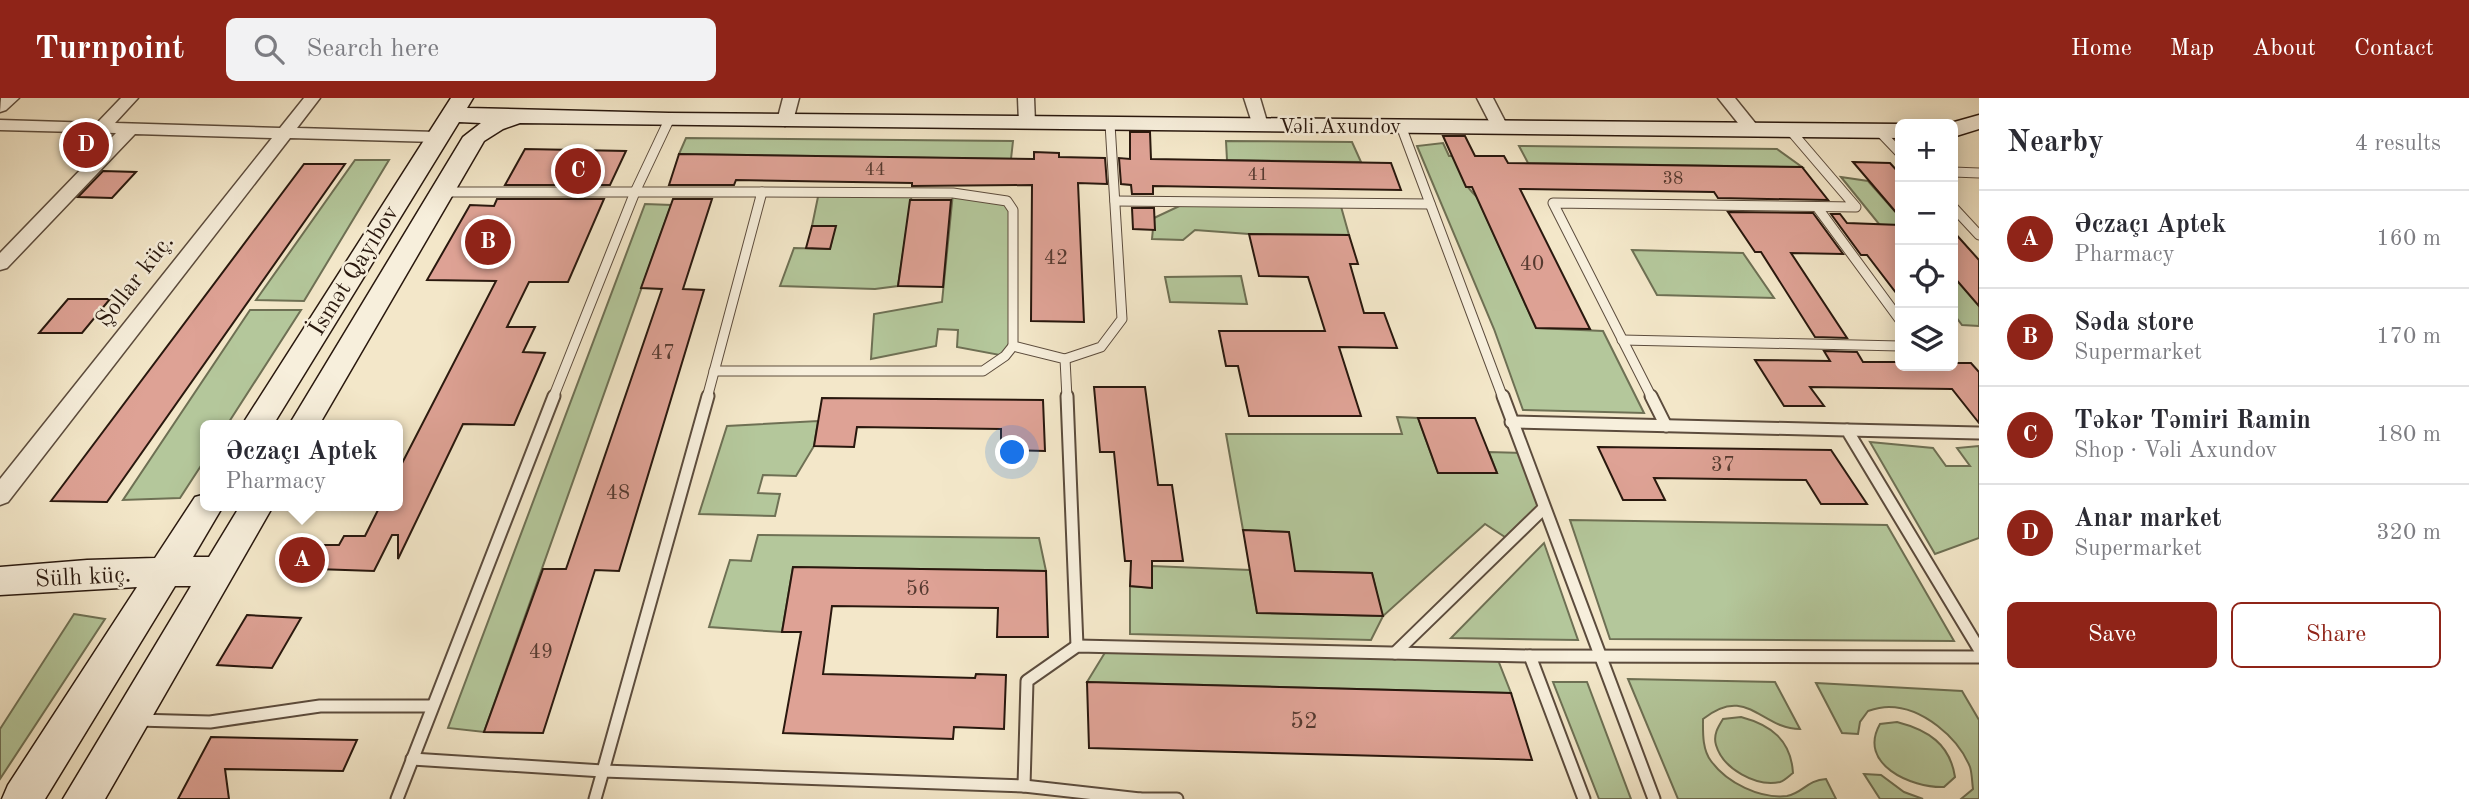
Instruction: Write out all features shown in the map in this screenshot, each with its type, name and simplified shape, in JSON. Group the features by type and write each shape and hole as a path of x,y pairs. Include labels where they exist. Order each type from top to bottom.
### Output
{"street":[{"path":"0,107 11,98"},
{"path":"101,128 130,98"},
{"name":"Şollar küç.","path":"0,496 312,98"},
{"path":"1026,98 1027,123"},
{"path":"1252,98 1260,125"},
{"path":"1485,98 1500,127"},
{"path":"1726,98 1752,130"},
{"name":"Vəli Axundov","path":"527,117 669,120 788,109 1027,123 1889,131"},
{"path":"0,125 283,133 449,116 527,117"},
{"path":"449,116 475,137 495,124 527,117"},
{"name":"İsmət Qayıbov","path":"260,420 449,116"},
{"path":"1958,128 1979,122"},
{"path":"0,264 130,129"},
{"path":"1958,130 1979,132"},
{"name":"İsmət Qayıbov","path":"307,420 475,137"},
{"path":"22,799 204,511"},
{"path":"83,799 254,511"},
{"name":"Sülh küç.","path":"0,581 218,571"}],"lane":[{"path":"397,799 431,706 635,192 669,120"},
{"path":"1013,346 1065,359 1101,347 1122,319 1110,124"},
{"path":"1401,126 1654,799"},
{"path":"1666,426 1553,203 1856,207 1790,130"},
{"path":"1958,172 1979,173"},
{"path":"442,192 953,193 1007,201 1013,210 1013,346 1005,356 983,371 714,371"},
{"path":"595,799 762,192"},
{"path":"1115,201 1430,204"},
{"path":"1816,207 1895,313"},
{"path":"1958,212 1979,235"},
{"path":"1622,340 1895,346"},
{"path":"1065,359 1077,646"},
{"path":"1511,422 1979,433"},
{"path":"1847,430 1979,649"},
{"path":"1395,653 1544,508"},
{"path":"1024,786 1027,681 1077,646 1530,656 1979,657"},
{"path":"1530,656 1584,799"},
{"path":"130,720 210,722 320,706 431,706"},
{"path":"412,759 603,771 1024,786 1140,799 1177,799"}],"green space":[{"path":"686,138 1013,141 1011,159 679,154"},
{"path":"1226,141 1352,142 1361,162 1227,160"},
{"path":"1443,143 1449,156 1459,156 1463,179 1477,197 1536,328 1603,331 1644,413 1523,410 1494,329 1417,146"},
{"path":"1519,146 1777,149 1802,167 1528,163"},
{"path":"355,160 389,160 304,301 256,300"},
{"path":"1841,177 1868,181 1895,211 1895,244"},
{"path":"819,192 912,193 898,286 875,289 780,286 794,248 830,249 835,226 812,226"},
{"path":"953,193 993,197 1013,210 1013,346 1005,356 957,347 958,330 938,329 936,346 871,359 874,314 942,302"},
{"path":"1190,201 1340,203 1349,235 1249,234 1195,230 1183,240 1152,239 1154,218"},
{"path":"645,204 671,205 484,732 448,728"},
{"path":"1632,250 1743,253 1774,298 1657,295"},
{"path":"1241,276 1247,304 1170,302 1165,277"},
{"path":"1958,282 1979,306 1979,326 1962,325 1958,320"},
{"path":"250,310 301,310 230,420 200,420 200,467 180,498 123,500"},
{"path":"1397,417 1418,418 1438,473 1497,473 1489,452 1523,453 1544,508 1508,539 1485,524 1383,616 1371,640 1130,634 1130,586 1152,588 1152,566 1250,570 1257,613 1382,616 1372,573 1294,571 1288,532 1243,530 1226,434 1402,434"},
{"path":"818,421 814,446 796,476 763,475 758,493 780,494 775,516 699,514 727,426"},
{"path":"1870,442 1933,448 1946,466 1970,466 1957,448 1979,446 1979,538 1935,554"},
{"path":"1570,520 1887,525 1954,641 1610,639"},
{"path":"758,535 1039,538 1046,571 793,567 782,632 709,627 730,560 751,561"},
{"path":"1544,543 1578,640 1451,638"},
{"path":"74,614 105,619 0,779 0,729"},
{"path":"1109,646 1496,655 1511,693 1087,682"},
{"path":"1628,679 1775,682 1800,729 1775,723 1743,707 1718,709 1703,719 1708,756 1718,769 1735,783 1755,792 1787,796 1826,779 1836,799 1678,799"},
{"path":"1553,682 1587,682 1631,799 1599,799"},
{"path":"1816,683 1962,691 1979,720 1979,799 1961,799 1973,789 1970,767 1957,745 1926,718 1901,708 1878,708 1868,711 1860,722 1858,734 1842,733"},
{"path":"1741,717 1762,724 1784,743 1793,773 1785,780 1771,783 1751,779 1733,769 1720,754 1716,745 1716,731 1723,719"},
{"path":"1897,722 1928,734 1943,747 1955,777 1944,787 1903,778 1881,762 1876,751 1875,738 1880,724"},
{"path":"1864,774 1881,775 1904,792 1923,799 1880,799"}],"building":[{"path":"1130,132 1150,132 1151,159 1391,163 1401,190 1153,186 1153,194 1132,194 1131,185 1121,184 1119,158 1130,159"},
{"path":"1443,136 1465,136 1475,156 1504,156 1508,163 1802,167 1828,200 1718,198 1714,192 1520,189 1590,329 1536,328 1472,187 1466,187"},
{"path":"525,149 626,151 610,185 505,185"},
{"path":"1034,152 1059,153 1059,157 1105,158 1107,184 1078,183 1084,322 1031,321 1032,185 912,186 912,183 736,180 734,185 669,185 679,154 1034,159"},
{"path":"1853,162 1890,163 1895,168 1895,211"},
{"path":"304,164 345,164 107,502 51,501"},
{"path":"103,171 136,172 112,198 78,197"},
{"path":"497,199 604,199 568,282 529,282 507,327 535,327 523,352 545,353 514,425 463,424 398,559 398,535 392,535 374,571 288,568 301,545 339,545 344,536 365,536 378,511 403,511 403,461 496,281 427,280 470,205 494,206"},
{"path":"673,199 712,199 683,289 704,290 619,571 595,570 543,733 484,732 543,569 566,569 662,289 641,288"},
{"path":"910,200 951,200 943,287 898,286"},
{"path":"1132,208 1154,208 1155,230 1133,229"},
{"path":"1728,212 1813,213 1843,254 1791,253 1847,338 1815,337 1761,252 1755,252"},
{"path":"1831,214 1840,214 1847,223 1895,225 1895,291 1867,255 1861,255"},
{"path":"812,226 836,226 830,249 806,248"},
{"path":"1249,234 1349,235 1358,264 1350,264 1364,313 1384,313 1397,348 1339,347 1361,416 1249,416 1238,366 1226,366 1219,331 1325,331 1308,277 1259,276"},
{"path":"1958,237 1979,260 1979,306 1958,282"},
{"path":"68,299 110,299 82,333 39,333"},
{"path":"1824,351 1857,352 1863,362 1895,362 1895,371 1958,371 1958,363 1971,363 1979,372 1979,423 1952,389 1810,387 1824,406 1784,406 1755,360 1830,361"},
{"path":"1094,387 1145,387 1158,485 1172,485 1183,561 1152,561 1152,588 1130,586 1131,561 1125,561 1114,452 1100,452"},
{"path":"822,398 1043,400 1045,451 1001,450 1001,429 857,427 854,447 814,446"},
{"path":"1418,418 1475,418 1497,473 1438,473"},
{"path":"1598,447 1831,450 1867,504 1821,504 1806,480 1654,478 1665,500 1623,500"},
{"path":"1243,530 1289,532 1295,571 1372,573 1383,616 1257,613"},
{"path":"793,567 1046,571 1048,637 997,637 998,608 832,606 823,674 975,678 976,674 1006,675 1004,729 954,727 953,739 783,733 801,632 782,632"},
{"path":"247,615 301,618 272,668 217,665"},
{"path":"1087,682 1511,693 1532,760 1089,748"},
{"path":"211,737 357,740 343,771 225,769 229,799 178,799"}],"place":[{"name":"Anar market","path":"86,145"},
{"name":"Tәkәr Tәmiri Ramin","path":"578,171"},
{"name":"Səda store","path":"488,242"},
{"name":"Əczaçı Aptek","path":"302,560"}]}
